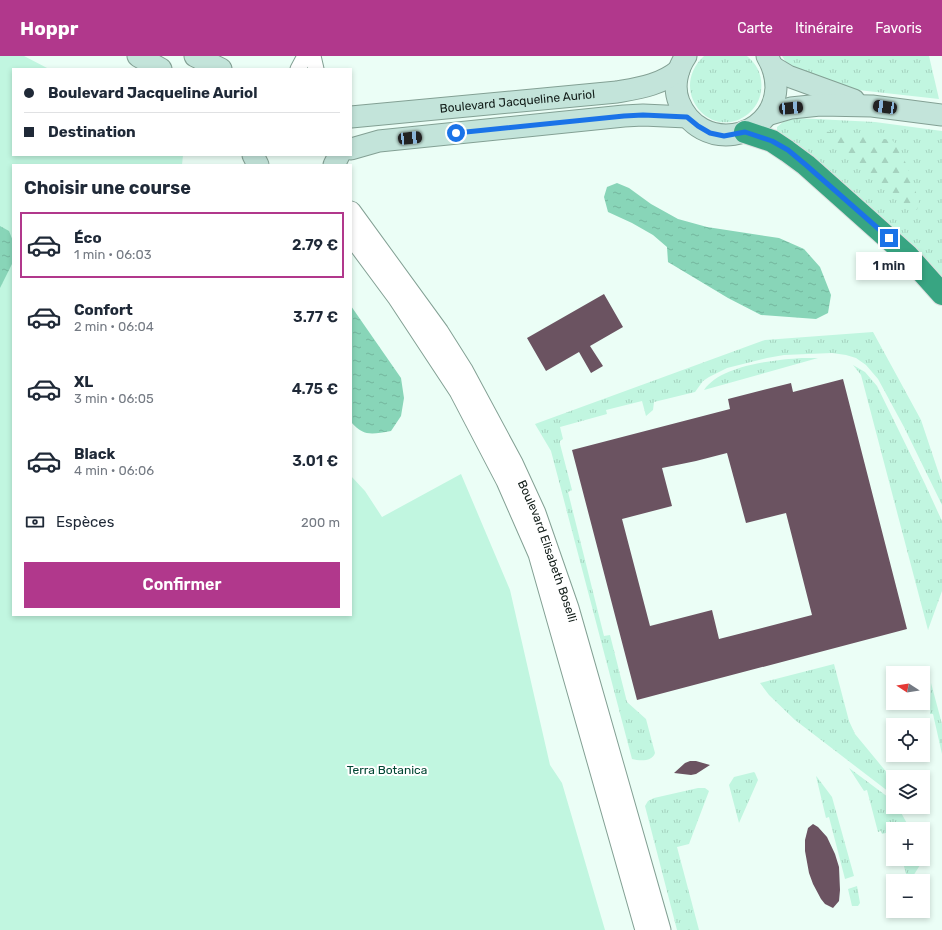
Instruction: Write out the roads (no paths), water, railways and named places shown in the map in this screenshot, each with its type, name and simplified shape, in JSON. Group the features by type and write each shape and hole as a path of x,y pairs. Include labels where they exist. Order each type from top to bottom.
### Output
{"highway":[{"path":"745,132 772,141 788,150 903,251 942,294"}],"main road":[{"path":"195,56 218,68"},
{"path":"770,61 788,76 872,106"},
{"path":"682,63 677,92 680,104 687,117 704,130 717,135 731,135 745,132 757,125 767,115 774,101 776,92 776,83 770,61"},
{"name":"Boulevard Jacqueline Auriol","path":"352,117 617,92 645,87 664,80 682,63"},
{"path":"767,115 798,107 820,105 872,106 942,115"},
{"name":"Boulevard Jacqueline Auriol","path":"352,149 379,141 624,116 643,115 687,117"}],"street":[{"path":"299,68 305,56"},
{"path":"313,56 316,68"},
{"name":"Boulevard Elisabeth Boselli","path":"352,212 439,332 463,370 513,462 536,514 571,616 660,930"},
{"path":"352,236 397,297 459,391 506,481 538,554 645,930"}],"water":[{"path":"617,183 629,188 651,204 678,219 707,227 779,238 804,249 820,267 831,295 828,313 816,319 761,315 728,298 668,262 667,247 653,235 608,212 604,197 607,187"},
{"path":"0,226 9,231 12,238 12,264 0,288"},
{"path":"352,307 401,378 404,398 401,416 391,431 369,433 356,427 352,423"}],"park label":[{"name":"Terra Botanica","path":"387,770"}]}
